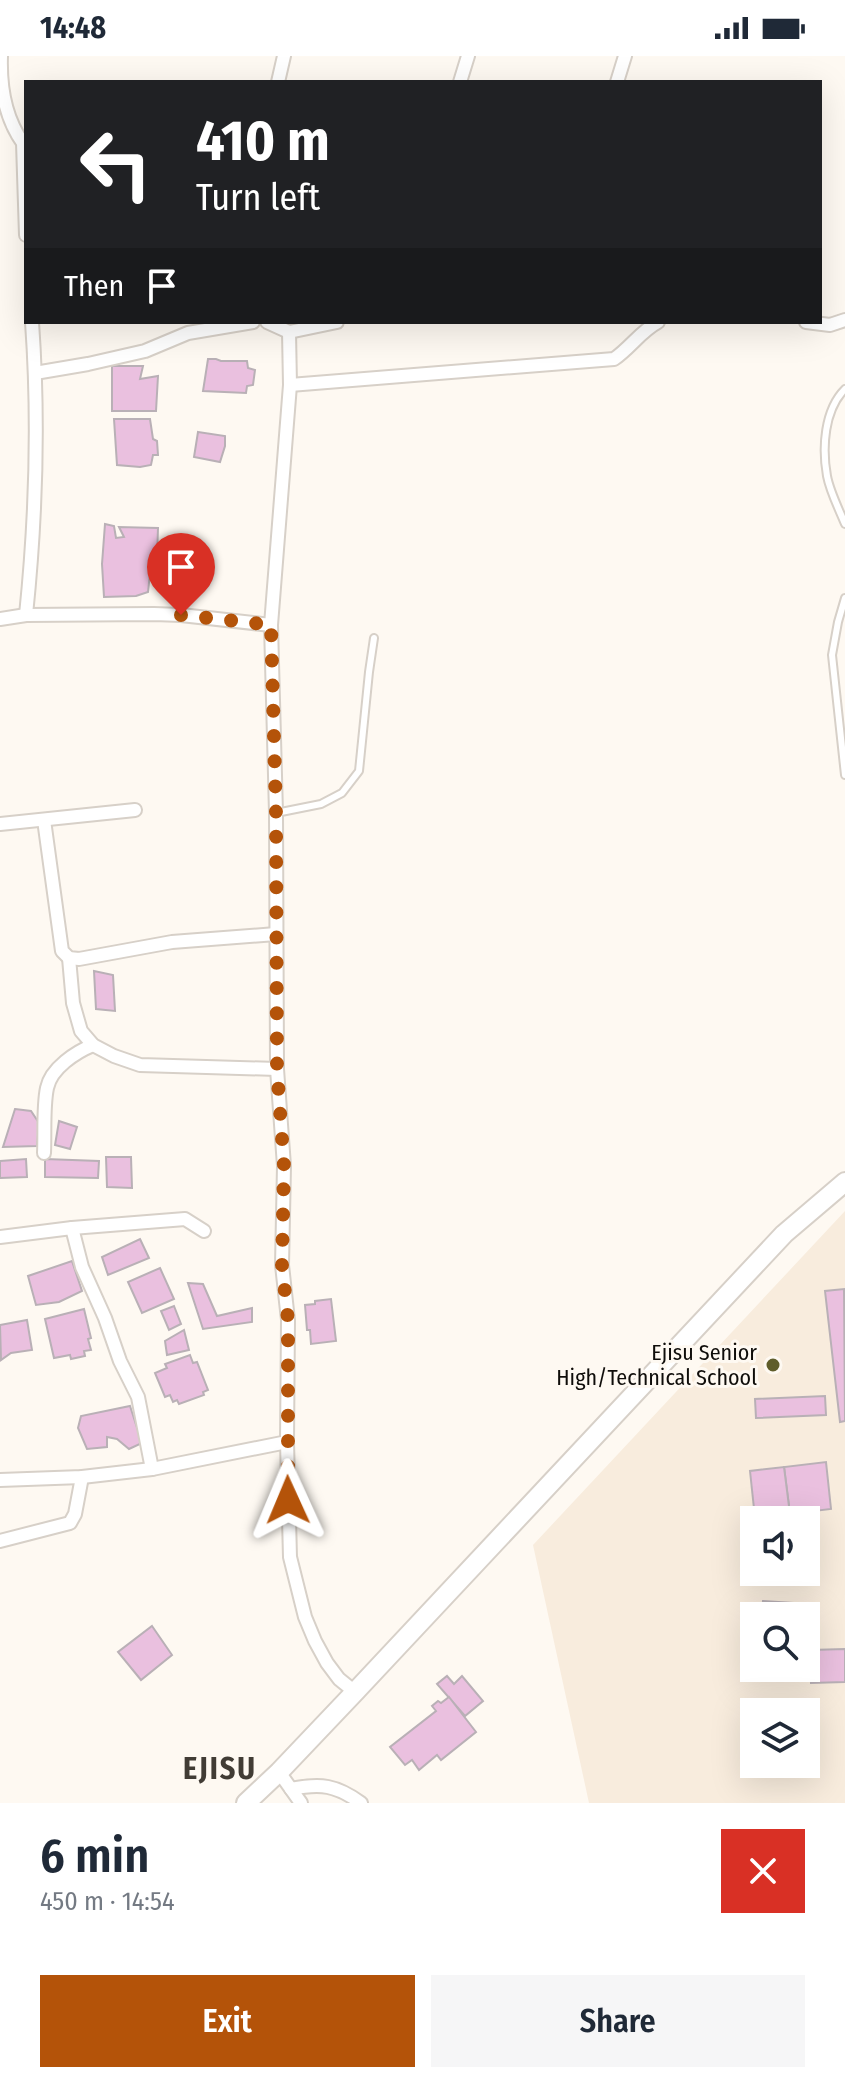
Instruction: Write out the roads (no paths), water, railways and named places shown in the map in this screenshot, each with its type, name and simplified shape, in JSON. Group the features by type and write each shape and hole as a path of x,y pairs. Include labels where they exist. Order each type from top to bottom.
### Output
{"main road":[{"path":"246,1803 355,1692 729,1290 784,1234 845,1182"}],"street":[{"path":"1,56 1,88 14,130 23,143 24,174"},
{"path":"278,80 284,56"},
{"path":"461,80 468,56"},
{"path":"618,80 625,56"},
{"path":"0,124 14,130"},
{"path":"822,324 845,320"},
{"path":"26,615 36,454 32,324"},
{"path":"35,373 145,351 186,327 226,324"},
{"path":"271,324 289,332 327,324"},
{"path":"290,385 614,359 654,324"},
{"path":"289,332 290,385 271,625 276,813 277,1069 284,1166 282,1265 288,1320 290,1557 305,1617 327,1663 339,1679 355,1692"},
{"path":"0,619 26,615 181,615 271,625"},
{"path":"0,824 135,810"},
{"path":"44,820 62,951 69,958 79,959 172,942 276,934"},
{"path":"69,958 73,1003 81,1031 93,1045 140,1065 277,1069"},
{"path":"44,1153 47,1087 52,1074 93,1045"},
{"path":"0,1237 185,1219 204,1231"},
{"path":"72,1228 82,1267 138,1397 152,1469"},
{"path":"0,1480 82,1477 152,1469 287,1442"},
{"path":"0,1541 70,1523 75,1514 82,1477"},
{"path":"279,1772 301,1803"},
{"path":"291,1789 311,1785 326,1787 345,1791 361,1803"}],"lane":[{"path":"845,389 833,408 826,429 825,456 827,477 845,524"},
{"path":"845,598 832,655 845,775"},
{"path":"276,813 321,804 342,793 359,771 374,638"}],"place":[{"name":"Ejisu Senior High/Technical School","path":"773,1365"}],"district":[{"name":"EJISU","path":"220,1769"}]}
